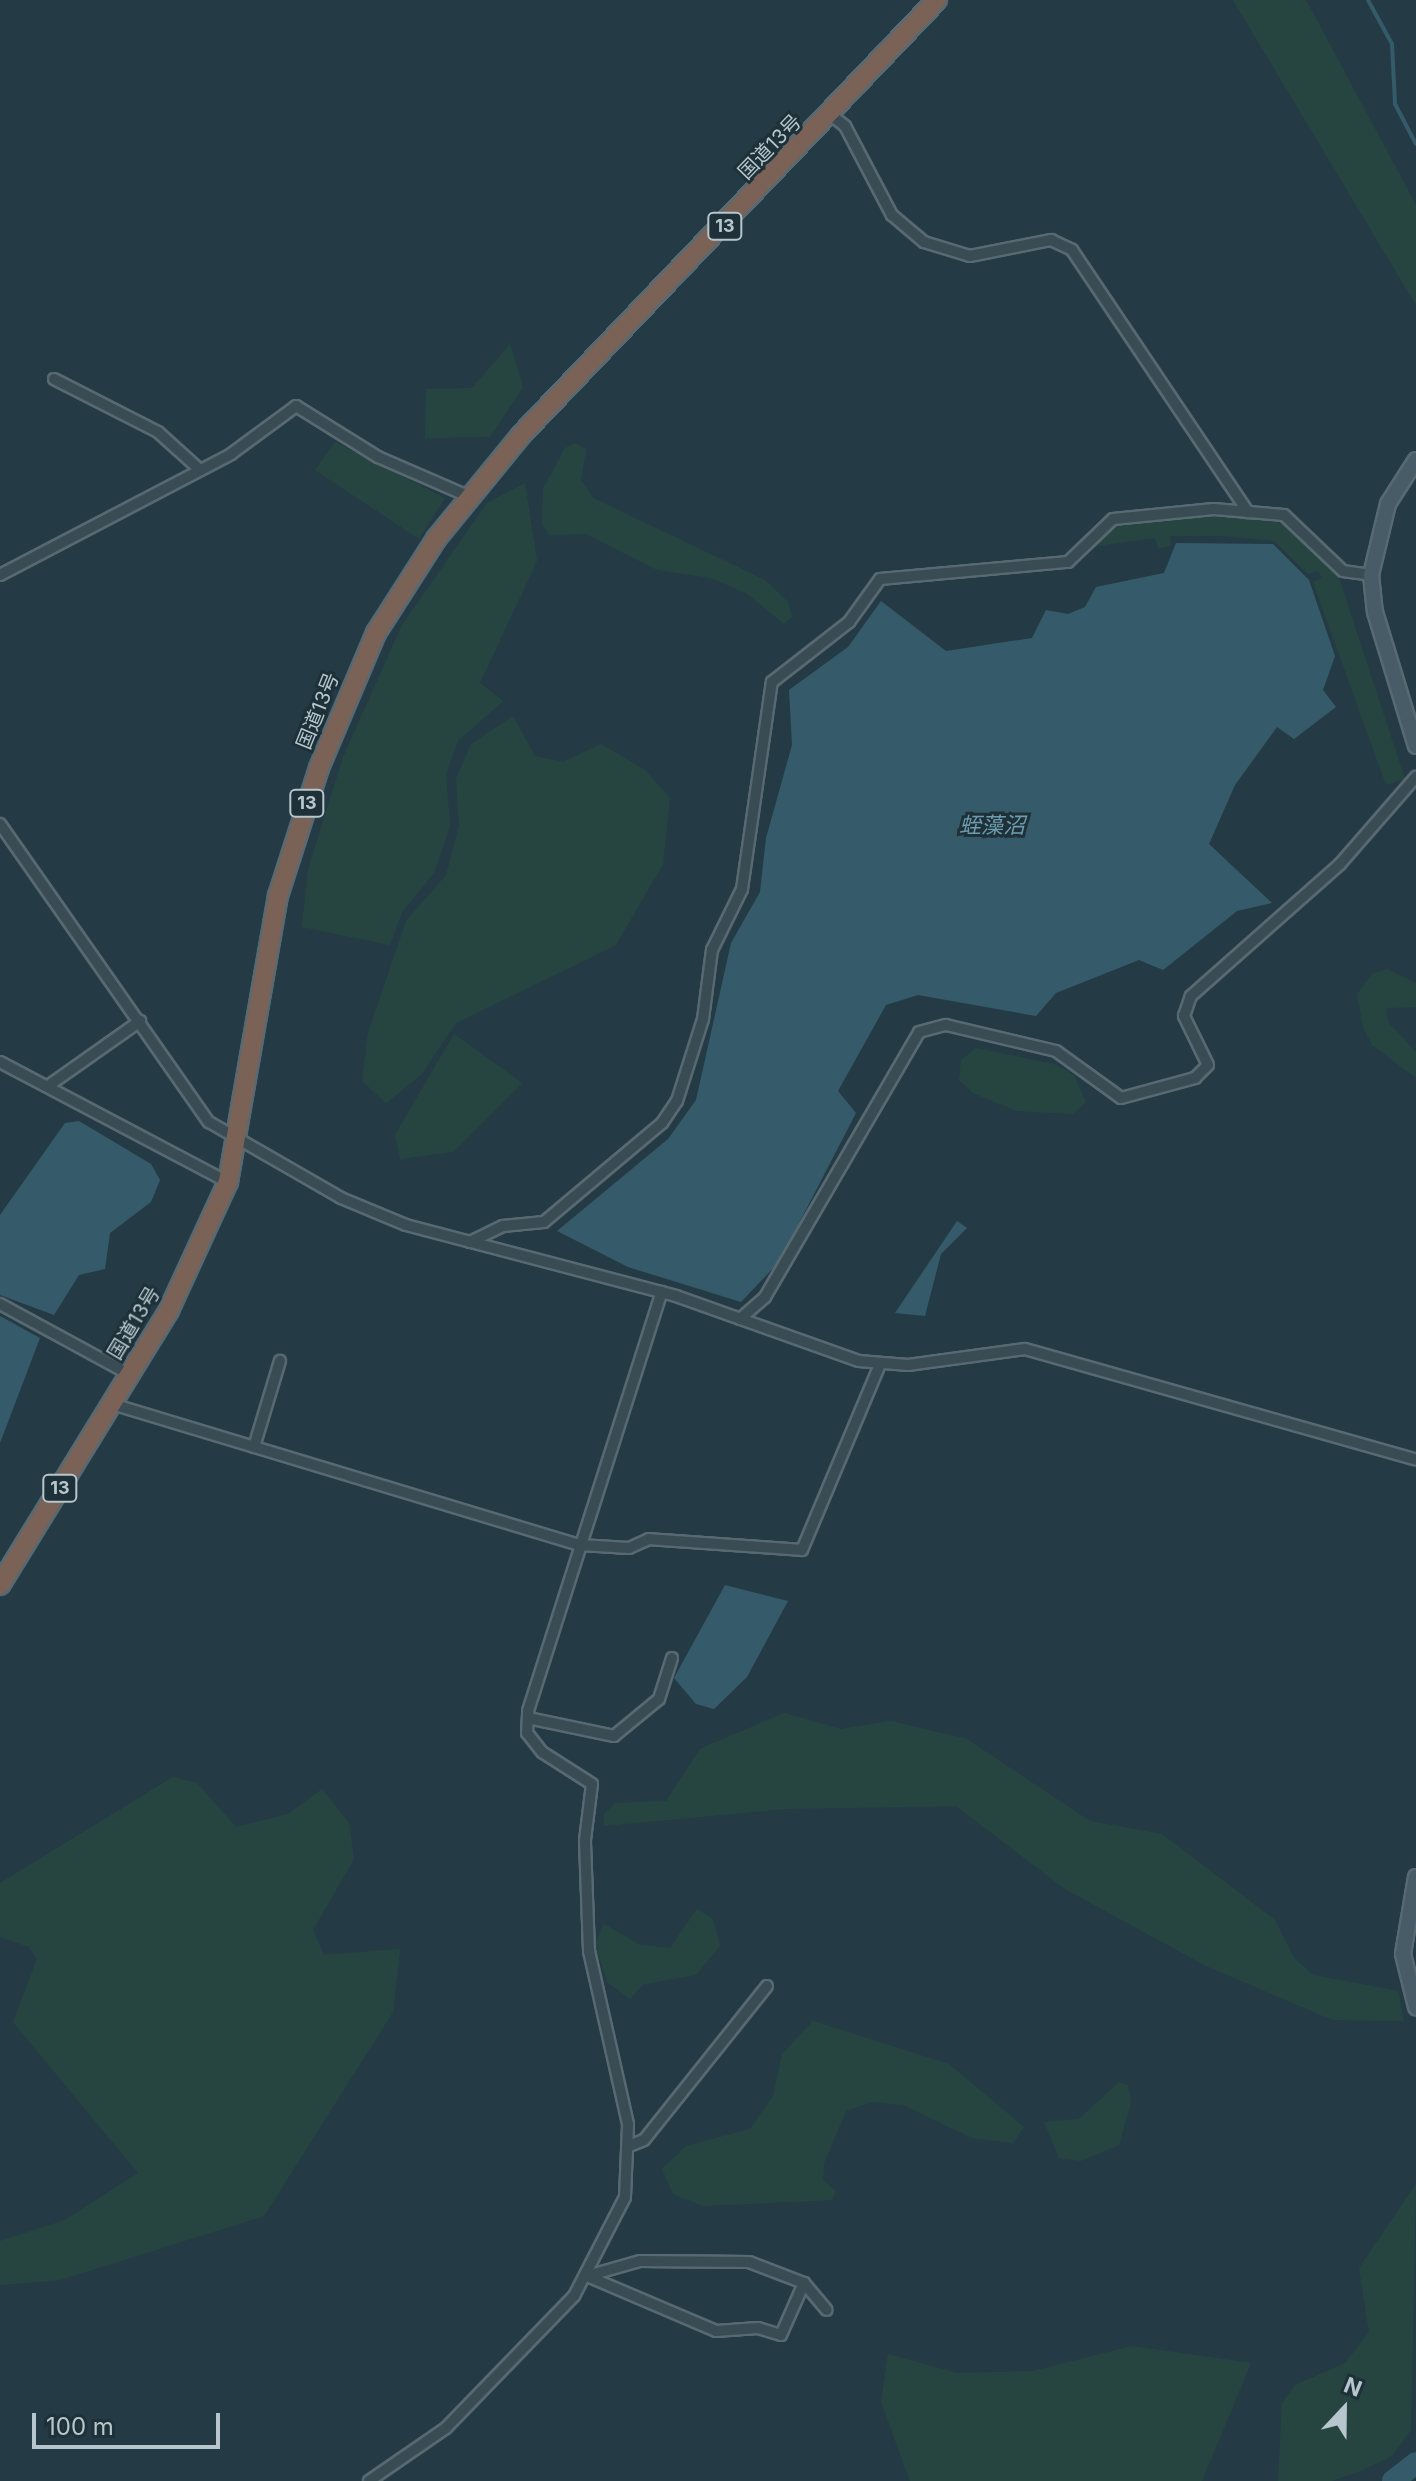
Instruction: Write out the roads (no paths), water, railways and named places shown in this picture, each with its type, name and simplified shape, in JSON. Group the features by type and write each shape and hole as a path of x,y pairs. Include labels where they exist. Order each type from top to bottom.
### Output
{"highway":[{"name":"国道13号","path":"3,1575 112,1404 196,1262 228,1182 240,1144 278,896 319,768 376,633 470,497 937,0"}],"street":[{"path":"831,115 845,126 892,215 924,242 970,256 1051,240 1072,250 1248,512"},
{"path":"54,379 158,432 199,469"},
{"path":"0,575 199,469 296,406 378,457 470,497"},
{"path":"1416,460 1388,504 1371,575 1375,612 1416,746"},
{"path":"470,1242 503,1226 544,1222 662,1123 677,1101 703,1019 712,950 742,889 749,810 780,673 849,622 889,574 1068,562 1113,519 1203,509 1295,520 1343,571 1371,575"},
{"path":"740,1319 765,1297 919,1032 946,1025 1056,1051 1121,1098 1195,1078 1208,1065 1184,1016 1191,996 1340,864 1416,777"},
{"path":"0,824 209,1122 240,1144 341,1198 470,1242 662,1292 880,1364 1025,1349 1416,1460"},
{"path":"48,1086 140,1021"},
{"path":"0,1062 228,1182"},
{"path":"369,2481 446,2428 587,2276 625,2197 629,2146 589,1951 585,1840 592,1784 542,1752 527,1733 528,1718 580,1545 662,1292"},
{"path":"0,1304 129,1374"},
{"path":"254,1447 280,1361"},
{"path":"112,1404 580,1545 629,1548 649,1539 802,1550 880,1364"},
{"path":"528,1718 614,1736 659,1699 672,1658"},
{"path":"1416,1877 1403,1954 1416,2007"},
{"path":"629,2146 644,2140 767,1986"},
{"path":"587,2276 640,2261 710,2259 749,2262 804,2283 827,2310"},
{"path":"587,2276 716,2331 758,2328 781,2335 804,2283"}],"water":[{"name":"蛭藻沼","path":"1176,543 1273,544 1309,580 1335,656 1323,690 1336,707 1294,739 1277,727 1235,785 1209,844 1272,903 1237,911 1163,970 1139,960 1056,993 1036,1016 918,995 886,1005 838,1091 856,1113 779,1262 741,1302 628,1267 557,1231 668,1139 696,1100 731,943 760,892 766,838 792,745 789,690 848,647 881,601 946,651 1032,638 1046,610 1068,614 1085,607 1096,587 1164,573"},
{"path":"79,1121 151,1164 160,1180 151,1202 110,1233 105,1269 79,1275 54,1315 0,1295 0,1215 65,1123"},
{"path":"957,1221 967,1228 941,1254 925,1316 895,1313"},
{"path":"0,1316 40,1338 0,1443"},
{"path":"725,1585 788,1601 747,1677 714,1709 696,1704 674,1678"}],"waterway":[{"path":"1368,0 1392,44 1395,104 1416,144"},
{"path":"1393,2481 1416,2463"}]}
